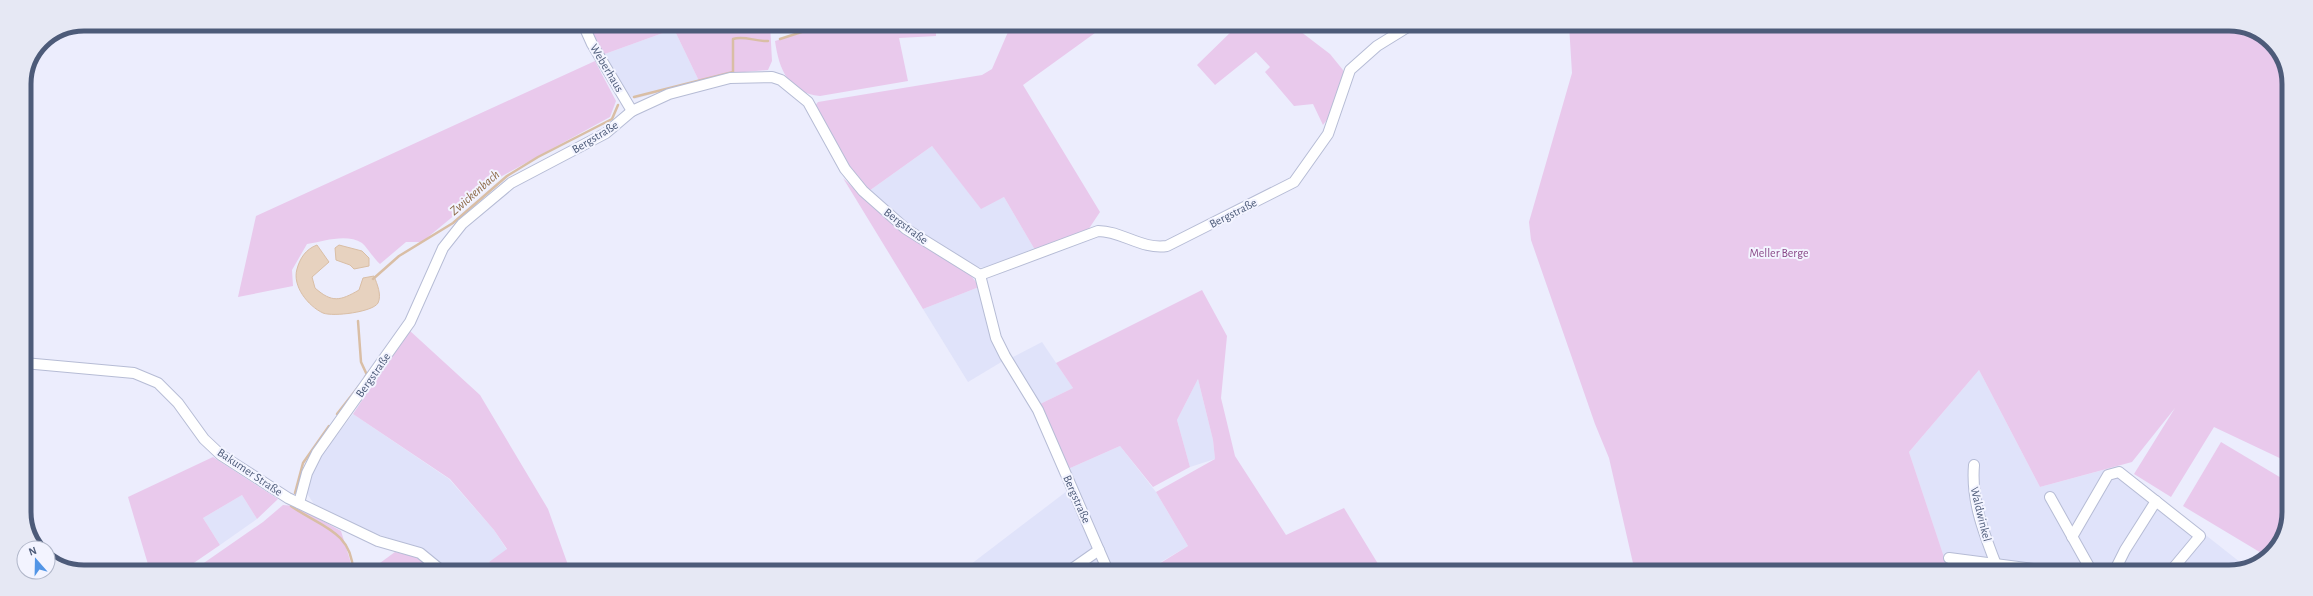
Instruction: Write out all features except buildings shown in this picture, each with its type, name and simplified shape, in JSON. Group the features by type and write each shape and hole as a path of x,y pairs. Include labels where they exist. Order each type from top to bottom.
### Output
{"street":[{"name":"Weberhaus","path":"586,31 592,44 632,111"},
{"name":"Bergstraße","path":"980,275 1098,231 1119,234 1156,248 1167,246 1294,182 1328,134 1350,70 1378,46 1402,31"},
{"name":"Bergstraße","path":"299,503 307,473 317,453 410,322 443,248 462,224 511,183 606,133 632,111 669,94 730,78 772,77 781,80 808,102 845,169 862,191 906,229 980,275 996,338 1005,356 1038,410 1105,565"},
{"name":"Bakumer Straße","path":"31,363 134,373 158,383 178,403 204,438 221,455 288,498 378,541 420,553 435,565"},
{"name":"Waldwinkel","path":"1974,465 1972,486 1983,531 1995,562"},
{"path":"2072,537 2108,475 2119,472 2200,536 2176,565"},
{"path":"2050,497 2087,565"},
{"path":"2118,565 2133,536 2156,501"},
{"path":"1078,565 1099,550"},
{"path":"1949,558 2014,565"}],"shaded area":[{"path":"668,31 675,31 699,81 635,99 628,95 602,55"},
{"path":"932,146 981,208 1004,197 1035,250 985,268 971,266 901,220 869,191"},
{"path":"317,245 329,262 312,277 315,288 331,298 341,298 359,290 363,278 374,276 379,293 379,300 375,306 352,313 328,314 317,310 312,306 302,295 296,275 298,265 302,258 307,251"},
{"path":"339,245 362,251 369,258 369,266 354,269 350,265 336,260 335,248"},
{"path":"979,287 987,322 995,347 1003,361 968,382 923,309"},
{"path":"1042,342 1073,388 1040,404 1011,358"},
{"path":"1979,370 2040,487 2118,466 2242,563 2229,565 1947,565 1909,452"},
{"path":"1198,379 1213,440 1215,459 1190,467 1177,420"},
{"path":"353,414 449,479 494,530 507,550 489,562 491,565 440,565 419,549 366,530 314,504 306,492 318,460"},
{"path":"1120,446 1156,492 1188,546 1156,565 970,565 1067,491 1068,469"},
{"path":"242,495 257,519 220,545 203,518"}],"green space":[{"path":"590,31 668,31 602,55"},
{"path":"675,31 770,31 772,61 768,70 733,73 699,81"},
{"path":"808,31 936,31 936,36 899,38 908,81 820,96 809,94 800,90 787,78 779,61 775,41"},
{"path":"1008,31 1098,31 1023,85 1100,212 1088,230 1035,250 1004,197 981,209 932,146 869,191 848,166 814,107 818,102 982,75 992,69"},
{"path":"1232,31 1300,31 1330,54 1343,70 1345,77 1329,117 1323,125 1313,104 1294,106 1265,72 1270,67 1256,52 1215,85 1197,65"},
{"name":"Meller Berge","path":"1569,31 2229,31 2239,32 2255,38 2269,49 2273,55 2278,64 2282,81 2282,459 2214,427 2171,497 2134,474 2175,408 2132,462 2040,487 1979,370 1909,452 1947,565 1633,565 1609,458 1595,424 1531,240 1529,222 1572,73"},
{"path":"595,61 616,101 610,117 502,176 422,242 406,242 380,264 362,243 356,240 342,238 307,244 292,270 293,286 238,297 256,216"},
{"path":"843,178 873,207 905,234 965,270 979,287 923,309"},
{"path":"1202,290 1227,336 1221,398 1235,456 1286,535 1344,508 1379,565 1157,565 1188,546 1156,492 1215,459 1213,440 1198,379 1177,420 1190,467 1153,487 1120,446 1068,469 1040,404 1073,388 1056,363"},
{"path":"409,330 480,395 548,509 568,565 491,565 489,562 507,549 494,530 450,479 353,414"},
{"path":"2221,442 2282,478 2281,522 2275,538 2269,547 2262,553 2183,506"},
{"path":"213,457 278,499 257,519 242,495 203,518 220,545 191,565 148,565 128,497"},
{"path":"283,505 296,506 341,531 351,565 201,565 263,522"},
{"path":"395,552 421,558 428,565 377,565"}],"waterway":[{"name":"Zwickenbach","path":"780,39 805,31"},
{"name":"Zwickenbach","path":"634,97 733,72 733,39 746,38 759,41 768,41"},
{"name":"Zwickenbach","path":"373,279 399,256 453,223 507,176 538,157 612,119 618,105"},
{"name":"Zwickenbach","path":"358,321 361,362 367,375 365,377"},
{"name":"Zwickenbach","path":"337,414 359,386"},
{"name":"Zwickenbach","path":"295,493 303,463 329,426"},
{"name":"Zwickenbach","path":"291,506 323,525 340,538 347,547 352,565"}]}
